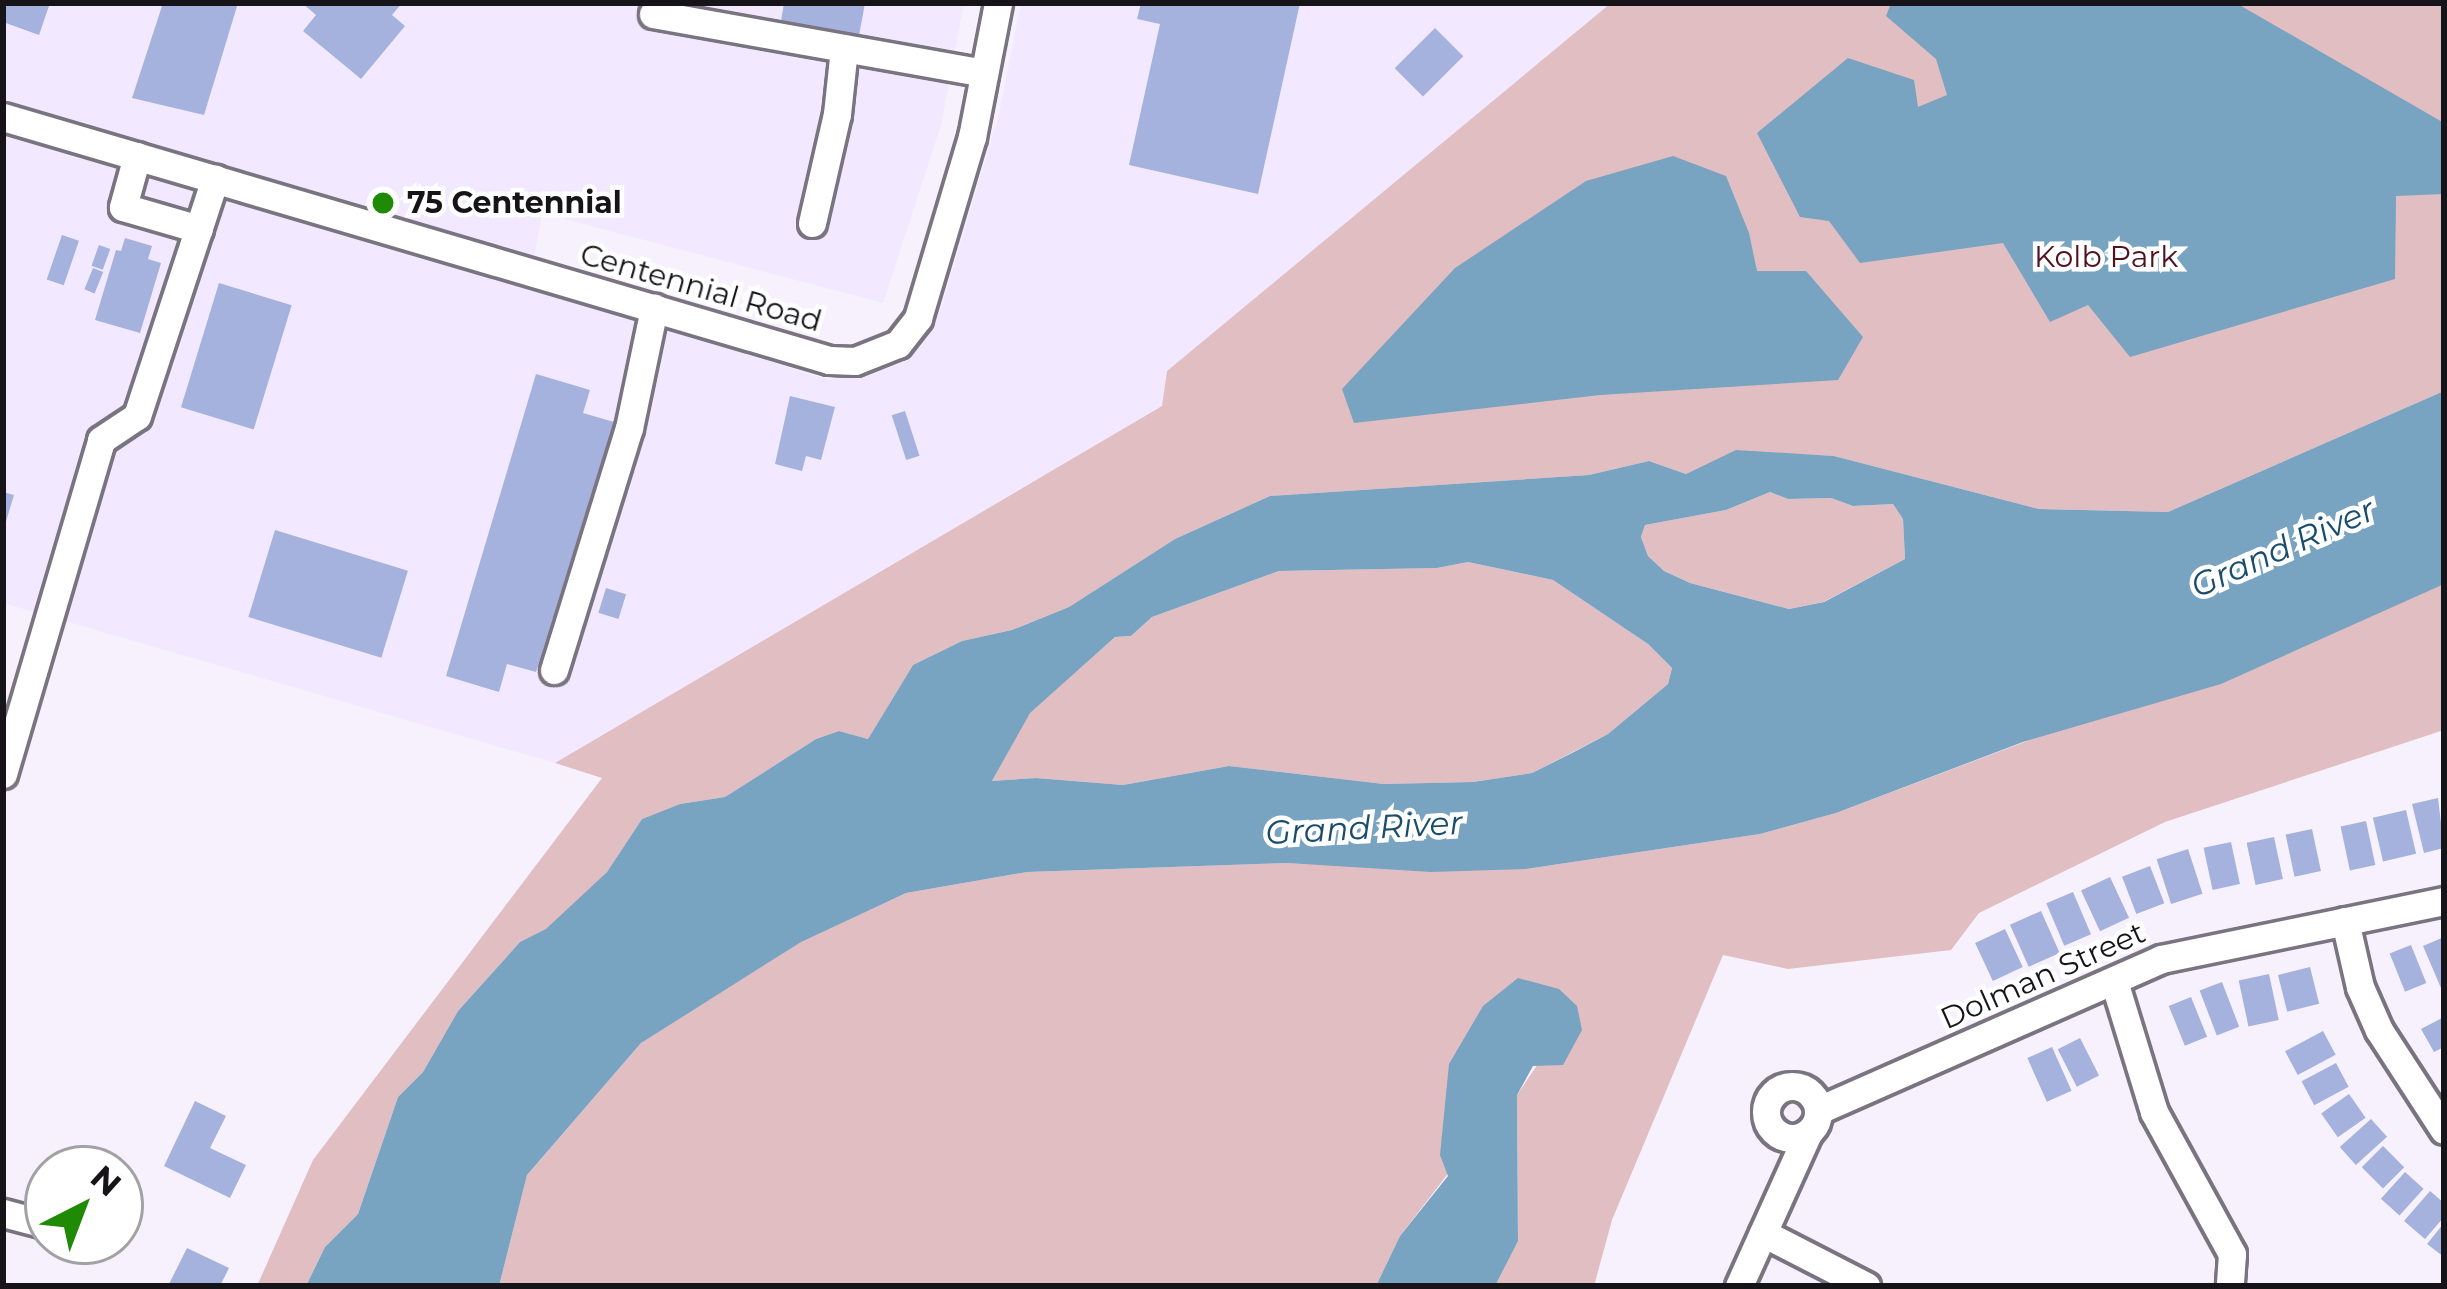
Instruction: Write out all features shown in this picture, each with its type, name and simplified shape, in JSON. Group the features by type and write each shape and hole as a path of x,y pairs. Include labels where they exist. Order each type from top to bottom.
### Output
{"street":[{"name":"Centennial Road","path":"3,117 829,360 855,361 898,344 918,318 972,137 998,3"},
{"path":"652,14 984,74"},
{"path":"812,224 837,114 844,48"},
{"path":"137,156 123,207 199,229"},
{"path":"3,774 101,440 136,416 215,179"},
{"path":"554,670 629,428 654,308"},
{"name":"Dolman Street","path":"1739,1286 1814,1122 2161,958 2444,901"},
{"path":"2344,921 2360,987 2379,1030 2444,1130"},
{"path":"2114,980 2154,1112 2232,1254 2230,1286"},
{"path":"1763,1233 1866,1286"}],"shaded area":[{"path":"3,3 964,3 941,125 883,303 542,213 529,286 829,380 910,350 940,312 999,114 1021,3 1611,3 1167,371 1163,405 555,763 3,603"}],"green space":[{"name":"Kolb Park","path":"1611,3 2444,3 2444,391 2168,512 2039,509 1834,456 1736,451 1686,474 1649,461 1589,475 1270,496 1175,539 1069,607 1012,630 962,641 913,665 868,739 839,731 816,739 725,797 680,804 642,819 607,872 546,930 520,942 458,1011 423,1072 398,1097 358,1214 325,1247 306,1286 257,1286 313,1160 602,778 555,763 1162,406 1167,371"},
{"path":"1770,492 1788,499 1831,498 1853,506 1893,504 1903,519 1905,559 1823,602 1789,609 1690,583 1664,571 1648,556 1641,537 1645,525 1726,510"},
{"path":"1468,562 1553,580 1648,644 1672,668 1668,684 1608,734 1532,773 1473,782 1384,784 1229,766 1123,785 1036,778 992,781 1029,713 1115,637 1131,636 1152,617 1279,571 1437,568"},
{"path":"2444,584 2444,730 2165,822 1979,913 1951,950 1788,969 1723,955 1612,1220 1594,1286 1495,1286 1518,1240 1517,1095 1577,1006 1400,1236 1376,1286 499,1286 527,1175 641,1043 733,972 906,893 1027,872 1288,863 1526,869 1760,834 1836,813"}],"water":[{"path":"1891,3 2236,3 2444,123 2444,194 2396,196 2395,279 2130,357 2088,305 2050,322 2003,243 1860,263 1829,221 1800,217 1757,133 1848,58 1914,80 1918,107 1947,95 1936,59 1886,16"},
{"path":"1673,156 1726,176 1749,233 1757,271 1806,271 1863,337 1838,380 1600,395 1354,423 1342,389 1455,268 1586,181"},
{"name":"Grand River","path":"2444,391 2444,584 2221,684 2023,742 1836,813 1760,834 1526,869 1431,872 1288,863 1027,872 906,893 801,942 641,1043 527,1175 499,1286 306,1286 325,1247 358,1214 398,1097 423,1072 458,1011 520,942 546,929 607,872 642,819 680,804 725,797 816,739 839,731 868,739 913,665 962,641 1012,630 1069,607 1175,539 1270,496 1589,475 1649,461 1686,474 1736,450 1834,456 2039,509 2168,512","holes":["1770,492 1788,499 1831,498 1853,506 1893,504 1903,519 1905,559 1824,602 1789,609 1690,583 1664,571 1648,556 1641,537 1645,525 1726,510","1468,562 1553,580 1648,644 1672,668 1668,684 1608,734 1574,752 1532,773 1473,782 1384,784 1229,766 1123,785 1036,778 992,781 1030,713 1115,637 1131,636 1152,617 1279,571 1437,568"]},
{"path":"1518,978 1559,989 1577,1006 1582,1030 1563,1065 1533,1066 1517,1095 1518,1241 1495,1286 1376,1286 1400,1236 1448,1176 1440,1155 1449,1064 1483,1006"}],"building":[{"path":"3,3 50,3 39,35 3,22"},
{"path":"163,3 238,3 204,115 132,98"},
{"path":"302,3 402,3 392,15 405,26 361,79 303,31 316,15"},
{"path":"784,3 865,3 858,41 780,27"},
{"path":"1141,3 1300,3 1258,194 1129,165 1160,24 1137,19"},
{"path":"1435,28 1463,56 1423,97 1395,68"},
{"path":"62,235 79,241 64,285 47,279"},
{"path":"125,238 152,246 148,259 161,263 140,333 95,320 116,250 121,251"},
{"path":"99,245 110,249 103,270 91,266"},
{"path":"93,268 103,272 95,293 84,289"},
{"path":"219,283 292,305 254,430 181,407"},
{"path":"536,374 590,390 583,413 614,422 536,672 507,664 499,692 446,676"},
{"path":"790,396 835,407 821,460 806,456 802,471 775,464"},
{"path":"905,411 920,456 906,460 892,415"},
{"path":"3,492 14,495 4,528 3,527"},
{"path":"275,530 408,571 381,658 248,617"},
{"path":"606,588 626,594 618,619 598,613"},
{"path":"2438,798 2444,848 2424,853 2412,804"},
{"path":"2406,810 2416,854 2383,861 2373,818"},
{"path":"2366,821 2375,865 2350,870 2341,826"},
{"path":"2312,829 2321,871 2295,877 2286,835"},
{"path":"2274,837 2283,879 2256,885 2247,843"},
{"path":"2231,842 2240,884 2213,890 2204,848"},
{"path":"2188,849 2203,894 2171,904 2157,859"},
{"path":"2150,866 2164,903 2136,914 2122,877"},
{"path":"2110,877 2129,918 2100,931 2081,891"},
{"path":"2073,892 2091,934 2064,946 2046,903"},
{"path":"2041,911 2060,953 2029,967 2010,925"},
{"path":"2005,929 2023,967 1993,981 1975,943"},
{"path":"2444,937 2444,995 2423,946"},
{"path":"2411,945 2426,983 2405,992 2390,954"},
{"path":"2310,967 2319,1004 2287,1012 2278,975"},
{"path":"2269,974 2279,1020 2248,1026 2239,980"},
{"path":"2222,982 2239,1027 2217,1035 2200,991"},
{"path":"2191,997 2207,1037 2185,1046 2169,1006"},
{"path":"2444,1017 2444,1047 2434,1052 2421,1029"},
{"path":"2323,1031 2336,1055 2298,1075 2285,1051"},
{"path":"2080,1038 2099,1075 2077,1087 2058,1049"},
{"path":"2052,1047 2072,1091 2047,1102 2027,1058"},
{"path":"2336,1063 2349,1087 2314,1105 2302,1081"},
{"path":"2349,1094 2366,1118 2338,1137 2321,1114"},
{"path":"195,1101 226,1116 210,1148 246,1165 230,1198 164,1166"},
{"path":"2371,1119 2387,1137 2356,1165 2340,1147"},
{"path":"2383,1146 2404,1167 2383,1188 2362,1167"},
{"path":"2405,1172 2424,1189 2399,1215 2381,1199"},
{"path":"2430,1191 2444,1203 2444,1217 2425,1239 2404,1221"},
{"path":"2444,1223 2444,1257 2427,1244"},
{"path":"187,1248 229,1268 220,1286 168,1286"}],"place":[{"name":"75 Centennial","path":"383,203"}]}
